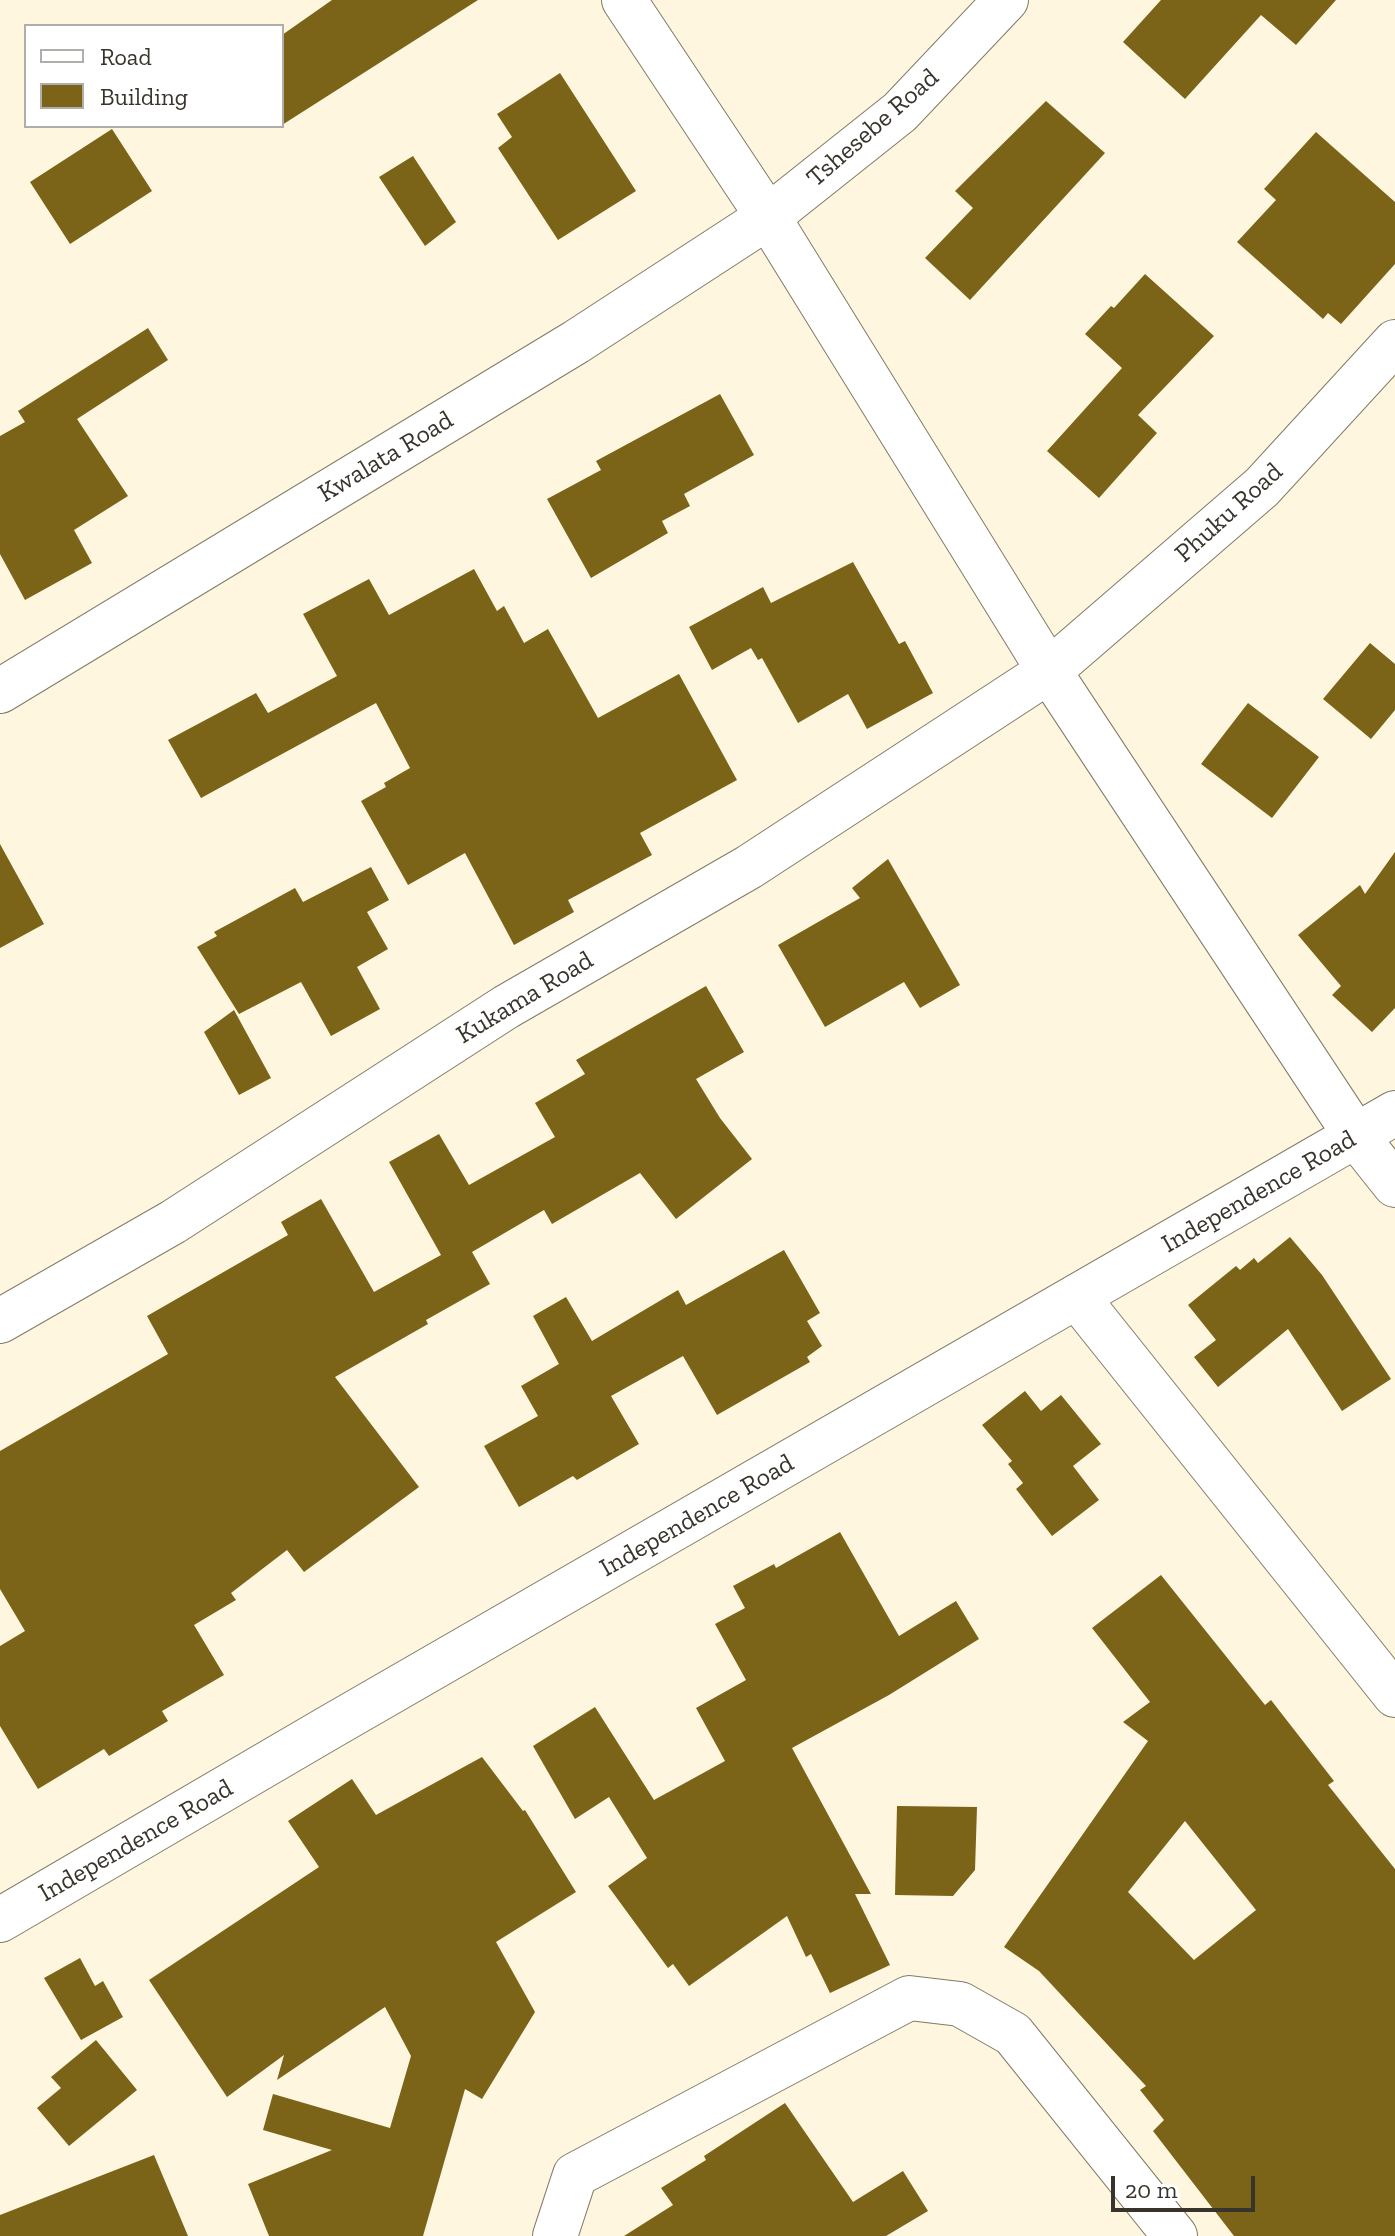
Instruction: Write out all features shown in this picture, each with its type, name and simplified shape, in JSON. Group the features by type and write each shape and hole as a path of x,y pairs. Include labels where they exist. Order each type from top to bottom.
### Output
{"street":[{"path":"624,0 768,217 1049,671 1356,1136 1395,1185"},
{"name":"Tshesebe Road","path":"768,217 900,112 1006,0"},
{"name":"Kwalata Road","path":"0,691 576,342 768,217"},
{"name":"Phuku Road","path":"1049,671 1262,487 1395,342"},
{"name":"Kukama Road","path":"0,1321 173,1222 506,1007 749,867 1049,671"},
{"name":"Independence Road","path":"0,1920 1395,1113"},
{"path":"1077,1297 1395,1695"},
{"path":"555,2236 575,2175 909,1998 960,2004 1013,2034 1175,2236"}],"building":[{"path":"332,0 478,0 284,124 284,34"},
{"path":"1161,0 1336,0 1296,45 1261,15 1185,99 1123,42"},
{"path":"560,73 636,191 558,240 498,148 512,137 497,114"},
{"path":"1046,101 1105,153 970,300 925,258 973,208 955,191"},
{"path":"112,129 152,191 70,244 30,182"},
{"path":"1316,132 1395,202 1395,264 1341,324 1328,313 1323,319 1237,242 1276,200 1264,189"},
{"path":"413,156 456,222 425,246 379,177"},
{"path":"1145,274 1214,336 1138,415 1157,433 1099,498 1047,451 1122,368 1085,334"},
{"path":"148,328 168,360 77,419 128,496 74,530 92,563 25,600 0,554 0,436 25,422 18,411"},
{"path":"720,394 754,455 684,494 690,506 662,521 668,533 591,578 547,499 601,470 596,461"},
{"path":"853,562 899,644 905,641 933,693 867,729 848,694 798,723 762,658 758,660 751,648 712,670 689,627 763,587 771,603"},
{"path":"474,569 497,611 504,606 524,643 548,629 598,718 679,674 737,780 640,833 652,855 568,900 574,912 514,945 465,853 408,885 361,801 410,768 376,703 201,798 168,740 256,693 268,713 337,676 303,614 369,579 389,615"},
{"path":"1370,643 1395,664 1395,710 1371,739 1323,699"},
{"path":"1248,703 1319,757 1272,818 1201,764"},
{"path":"0,844 44,924 0,948"},
{"path":"1395,852 1395,1008 1372,1032 1332,995 1341,986 1298,935 1360,885 1365,894"},
{"path":"888,859 960,985 920,1008 904,982 825,1027 778,945 860,898 852,888"},
{"path":"371,867 389,900 367,912 388,949 357,967 380,1009 331,1036 301,982 239,1014 197,947 217,936 214,932 295,888 303,902"},
{"path":"706,986 744,1052 696,1079 720,1118 752,1159 676,1219 640,1173 552,1224 544,1210 472,1252 490,1284 426,1320 428,1324 335,1377 419,1487 304,1572 287,1550 231,1593 236,1600 194,1625 224,1675 162,1711 168,1721 109,1756 104,1749 38,1789 0,1726 0,1646 25,1631 0,1589 0,1451 168,1354 147,1316 288,1235 281,1222 321,1199 374,1292 441,1255 389,1162 439,1134 469,1185 555,1137 535,1103 585,1074 576,1060"},
{"path":"234,1010 271,1078 239,1095 204,1032"},
{"path":"1290,1237 1322,1275 1391,1379 1342,1411 1288,1329 1218,1387 1194,1357 1216,1340 1188,1305 1236,1266 1240,1270 1254,1258 1258,1263"},
{"path":"784,1250 820,1313 807,1321 822,1346 807,1357 810,1362 717,1415 683,1356 611,1396 639,1444 577,1480 573,1476 519,1507 484,1446 538,1416 521,1386 559,1364 533,1316 566,1297 592,1341 678,1290 686,1305"},
{"path":"1025,1391 1041,1411 1061,1395 1101,1444 1073,1466 1099,1500 1052,1536 1016,1489 1023,1483 1008,1464 1012,1461 982,1425"},
{"path":"840,1532 899,1636 956,1601 979,1639 889,1695 792,1748 871,1894 855,1894 890,1965 830,1993 811,1954 806,1957 787,1916 689,1986 673,1964 668,1968 608,1886 647,1858 609,1797 575,1819 533,1746 595,1707 654,1800 725,1761 696,1708 746,1680 715,1624 745,1608 733,1586 774,1564 776,1568"},
{"path":"1161,1575 1265,1705 1271,1700 1334,1781 1328,1785 1395,1869 1395,2236 1234,2236 1153,2131 1164,2120 1140,2090 1146,2086 1039,1971 1004,1947 1148,1741 1123,1722 1150,1702 1092,1628","holes":["1185,1821 1256,1910 1194,1960 1128,1892"]},
{"path":"482,1757 525,1810 576,1892 496,1942 535,2012 482,2099 465,2089 423,2236 269,2236 248,2184 332,2150 263,2130 273,2094 390,2128 411,2056 385,2007 277,2080 284,2055 227,2097 149,1980 319,1867 288,1821 352,1779 376,1815"},
{"path":"897,1806 977,1807 975,1870 953,1896 895,1895"},
{"path":"80,1958 95,1986 103,1981 123,2017 81,2040 44,1978"},
{"path":"96,2040 137,2090 69,2146 37,2108 61,2088 51,2077"},
{"path":"785,2103 853,2202 903,2171 928,2211 886,2236 624,2236 673,2205 661,2188"},
{"path":"154,2155 188,2236 0,2236 0,2215"}]}
